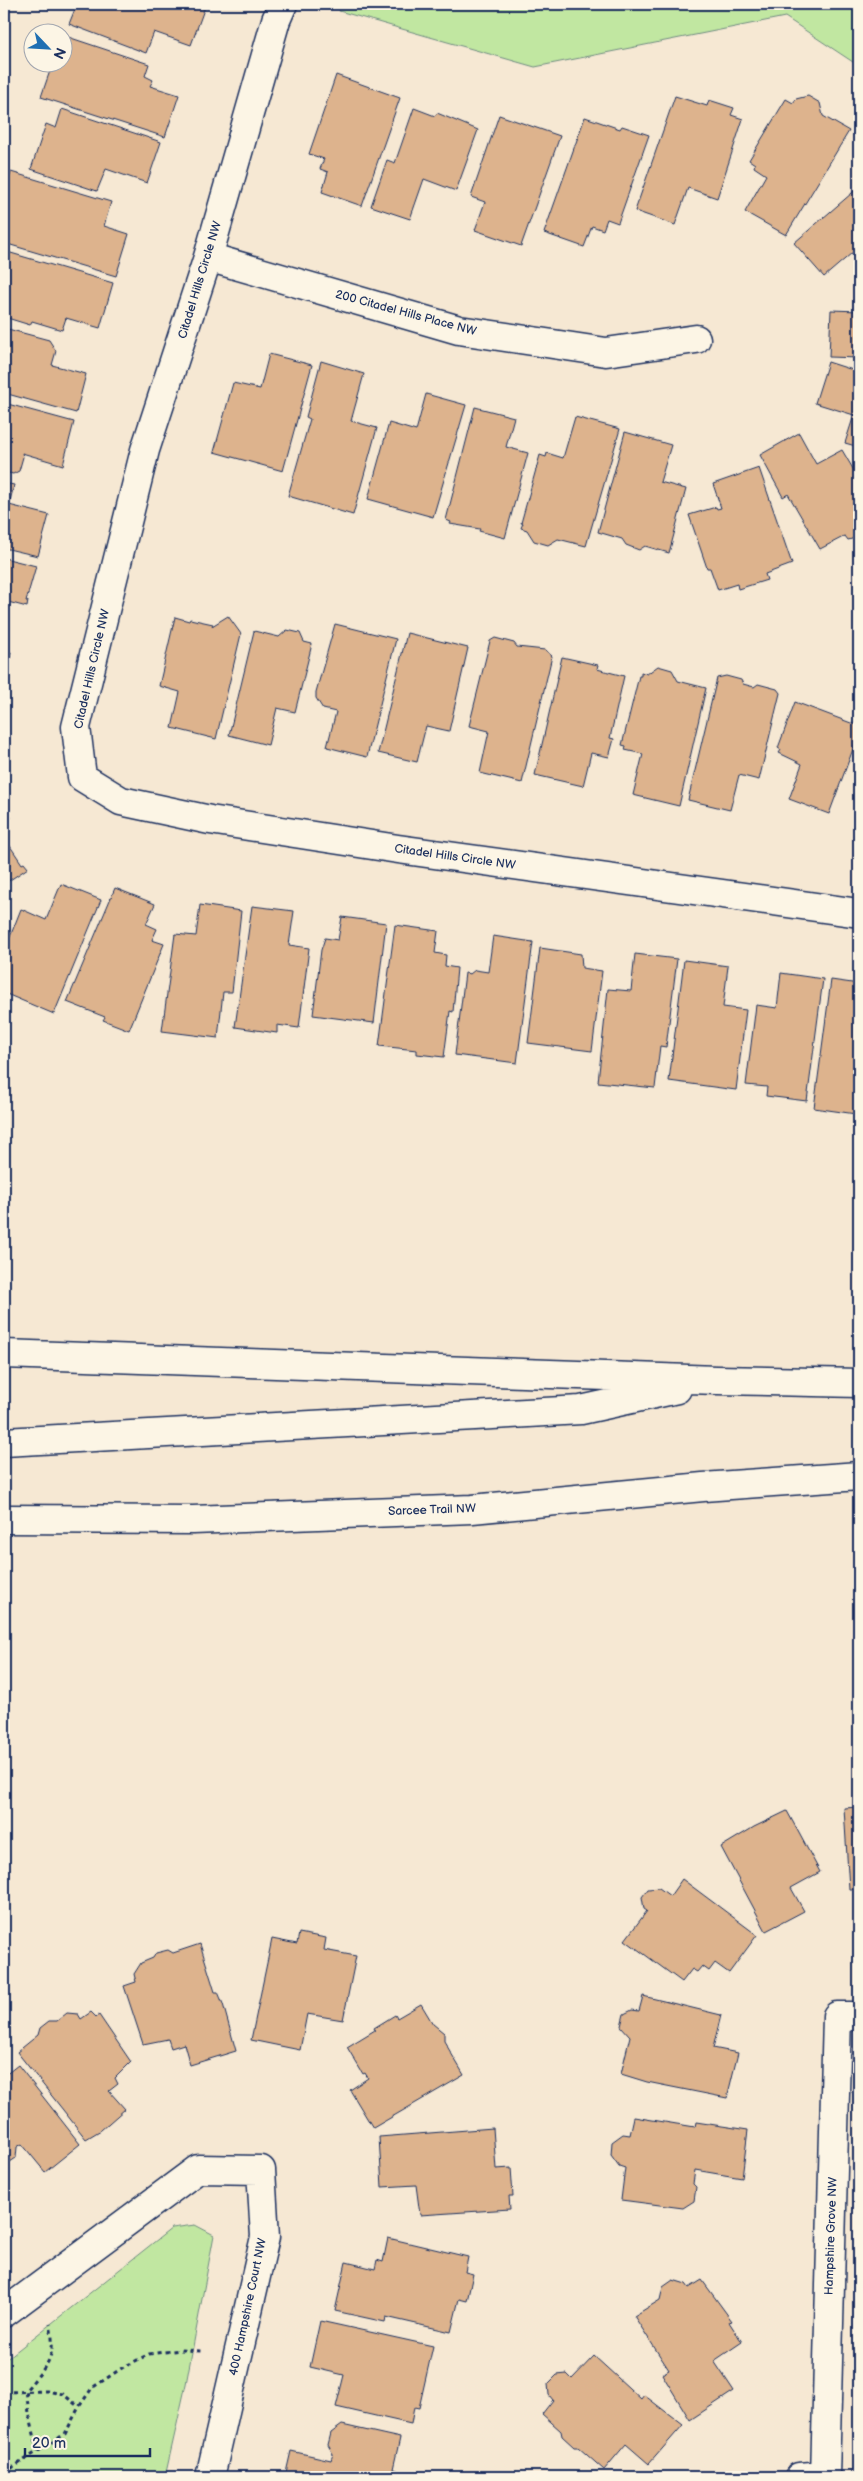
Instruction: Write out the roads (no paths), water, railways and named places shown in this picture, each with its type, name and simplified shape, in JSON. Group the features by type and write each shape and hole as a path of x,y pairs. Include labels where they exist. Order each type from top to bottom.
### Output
{"street":[{"name":"Citadel Hills Circle NW","path":"283,4 208,256 145,450 76,727 82,777 120,801 210,820 398,849 859,913"},
{"name":"200 Citadel Hills Place NW","path":"208,256 459,330 606,352 696,339"},
{"path":"4,1354 717,1380 859,1383"},
{"path":"4,1442 581,1410 717,1380"},
{"name":"Sarcee Trail NW","path":"4,1519 193,1520 472,1509 702,1487 859,1476"},
{"path":"4,1535 50,1518"},
{"name":"Hampshire Grove NW","path":"816,2476 837,2016 859,2016"},
{"name":"400 Hampshire Court NW","path":"4,2314 198,2169 261,2170 265,2238 210,2477"}]}
